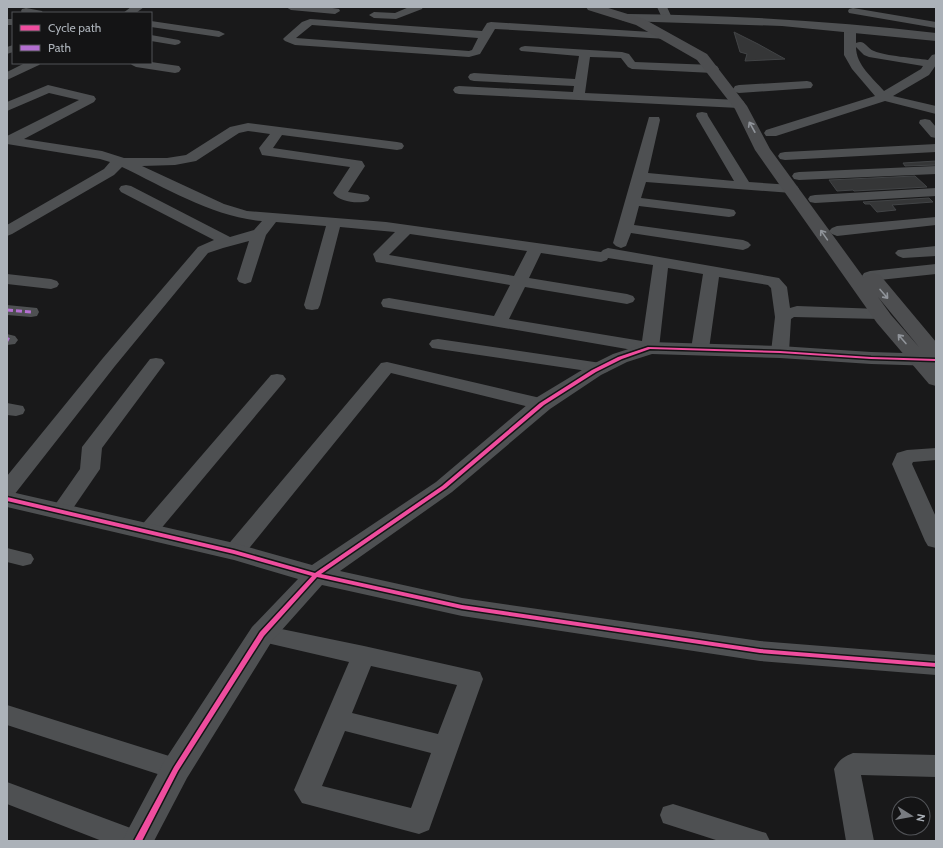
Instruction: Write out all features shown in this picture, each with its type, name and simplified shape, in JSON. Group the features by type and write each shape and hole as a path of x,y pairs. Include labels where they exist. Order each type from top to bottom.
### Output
{"main road":[{"path":"592,7 649,18 667,36 702,57 771,132 785,156 796,182 880,314 930,358"},
{"path":"615,7 649,18 700,47 712,56 734,80 739,97 763,150 815,199 930,358 936,380"}],"street":[{"path":"130,12 139,7"},
{"path":"291,7 325,9 344,12"},
{"path":"382,7 367,14 396,16 418,7"},
{"path":"26,11 32,12"},
{"path":"853,11 936,25"},
{"path":"649,18 850,31 936,40"},
{"path":"649,18 783,22 936,37"},
{"path":"485,35 310,22 289,39 295,42 474,54 491,25 667,36"},
{"path":"152,24 219,34"},
{"path":"350,45 366,26"},
{"path":"382,47 396,28"},
{"path":"412,50 425,30"},
{"path":"850,31 850,55 856,67 883,97 936,110"},
{"path":"443,52 453,33"},
{"path":"152,38 175,42"},
{"path":"860,45 868,53 873,55 932,67"},
{"path":"525,49 622,55 625,56 632,65 713,69"},
{"path":"579,96 586,54 583,53"},
{"path":"7,76 33,64"},
{"path":"142,64 175,69"},
{"path":"771,132 876,101 932,67"},
{"path":"474,77 581,83"},
{"path":"459,90 579,96 739,97 807,86"},
{"path":"7,107 48,90 90,99 8,140"},
{"path":"702,116 744,186"},
{"path":"610,251 625,228 640,177 654,120"},
{"path":"925,123 936,134"},
{"path":"118,160 171,163 191,158 235,130 248,127 397,146"},
{"path":"279,131 266,148 266,152 357,164 358,166 340,193 344,196 363,198"},
{"path":"8,140 102,155 118,160 219,207 246,215 406,229 536,248 610,251 661,262 773,281 777,284 783,317 780,352"},
{"path":"785,156 936,148"},
{"path":"7,231 109,172 116,166 118,160"},
{"path":"640,177 744,186 936,170"},
{"path":"126,189 227,241"},
{"path":"815,199 936,192"},
{"path":"633,201 729,213"},
{"path":"7,490 109,362 203,250 215,244 259,232 265,228 271,218"},
{"path":"837,231 936,221"},
{"path":"312,305 334,222"},
{"path":"625,228 743,245"},
{"path":"406,229 381,254 382,259 627,299"},
{"path":"245,280 259,232"},
{"path":"499,322 536,248"},
{"path":"903,253 936,251"},
{"path":"650,348 661,262"},
{"path":"870,276 936,269"},
{"path":"700,349 712,270"},
{"path":"7,279 51,284"},
{"path":"389,303 650,348 780,352 871,358 930,358"},
{"path":"7,310 31,312"},
{"path":"783,317 788,313 797,311 880,314"},
{"path":"438,344 601,368"},
{"path":"138,841 176,768 262,634 316,575 444,487 542,404 620,358 650,348"},
{"path":"60,512 90,469 90,456 92,448 156,363"},
{"path":"234,552 387,367 542,404"},
{"path":"146,532 277,379"},
{"path":"936,454 908,456 902,460 902,464 936,541"},
{"path":"7,499 234,552 316,575 462,607 760,651 936,665"},
{"path":"262,634 364,655 471,679 419,822 311,795 307,790 364,655"},
{"path":"7,715 176,768"},
{"path":"336,719 447,747"},
{"path":"860,841 848,769 853,764 936,766"},
{"path":"7,793 134,841"},
{"path":"673,815 756,841"}],"building":[{"path":"734,32 785,59 745,61 747,54 740,52"},
{"path":"936,161 936,165 905,166 903,163"},
{"path":"915,176 927,187 837,191 829,180"},
{"path":"929,198 933,202 892,205 896,210 877,212 870,204 865,204 863,202"}],"marked path":[{"path":"7,310 31,312"}],"cycle path":[{"path":"7,499 234,552 316,575 444,487 542,404 594,371 620,358 650,348 780,352 871,358 936,360"},
{"path":"138,841 176,769 262,634 316,575 462,607 760,651 936,665"}]}
